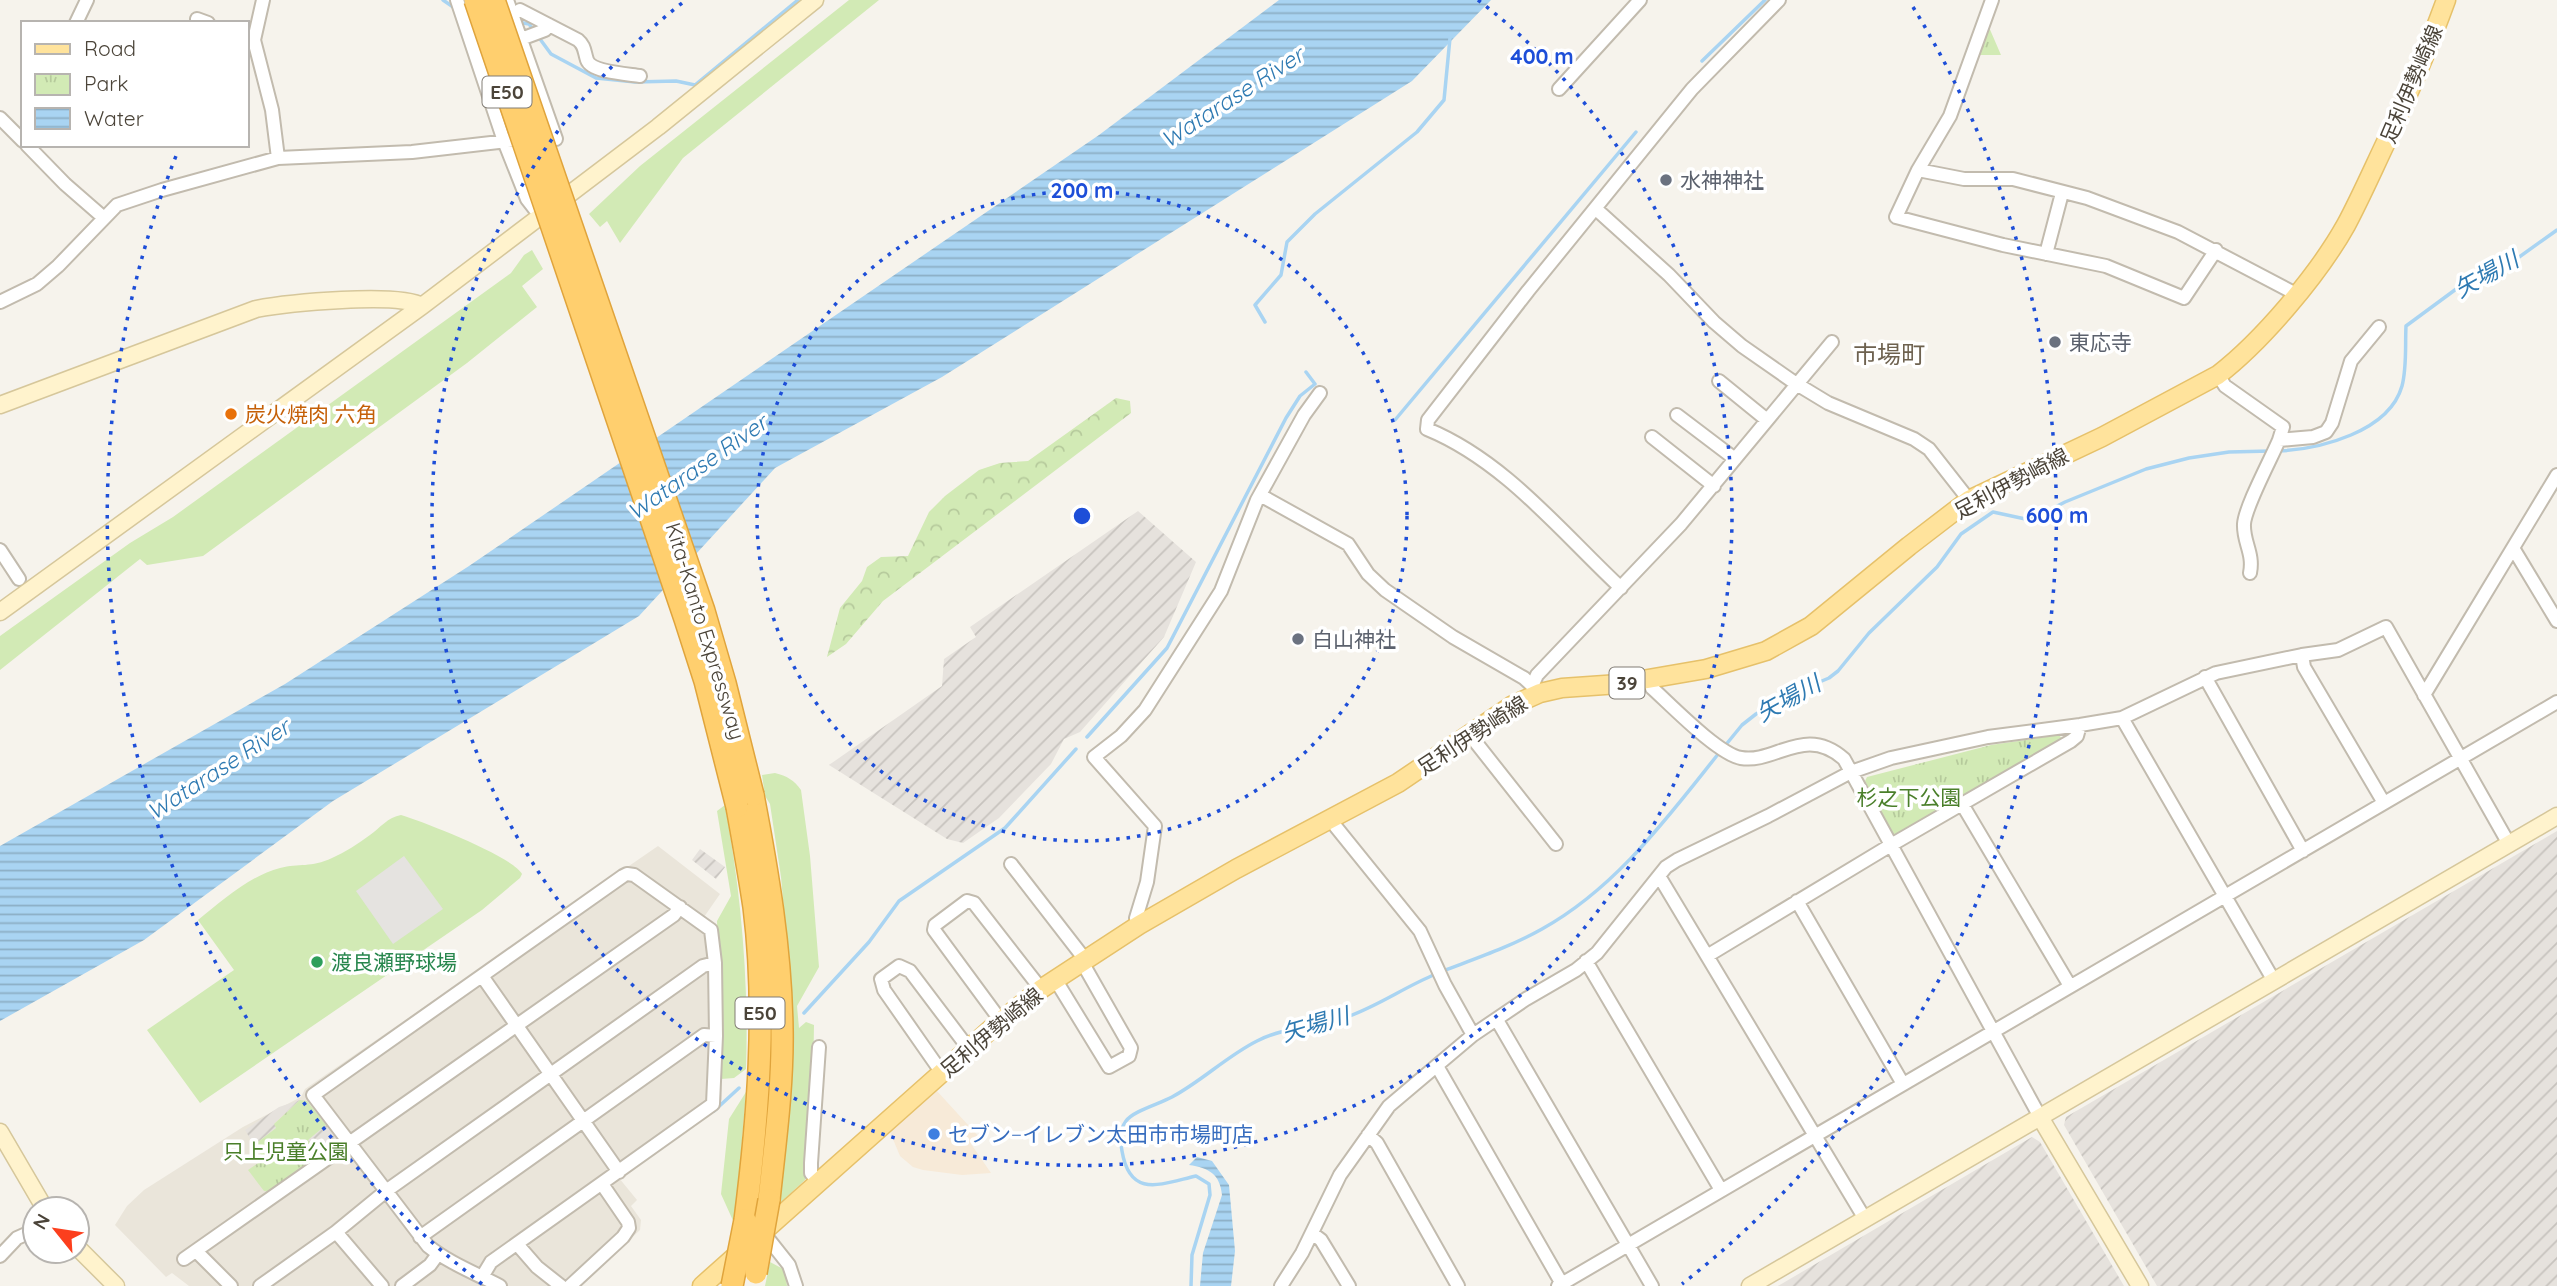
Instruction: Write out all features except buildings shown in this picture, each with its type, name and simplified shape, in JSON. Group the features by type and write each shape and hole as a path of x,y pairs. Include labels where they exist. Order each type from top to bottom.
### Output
{"highway":[{"name":"Kita-Kanto Expressway","path":"475,0 767,870 775,931 782,1028 779,1109 769,1200 754,1280"},
{"name":"Kita-Kanto Expressway","path":"494,0 704,611 725,683 745,801 760,1028 754,1226 732,1286"}],"main road":[{"name":"足利伊勢崎線","path":"702,1286 754,1226 818,1182 1001,1021 1048,984 1139,925 1236,869 1398,783 1470,736 1536,688 1619,684 1725,665 1786,641 1811,626 1969,500 2102,436 2218,375 2245,352 2297,294 2319,267 2346,225 2412,87 2446,0"}],"street":[{"path":"77,21 87,0"},
{"path":"263,0 251,39 272,110 278,158"},
{"path":"457,0 504,141 527,199 541,217"},
{"path":"0,302 37,284 117,205 278,158 412,152 534,138 556,139 507,0"},
{"path":"0,612 541,217 815,0"},
{"path":"1559,89 1640,0"},
{"path":"1621,588 1526,494 1481,461 1427,429 1431,415 1692,89 1779,0"},
{"path":"1992,0 1950,116 1918,170 1896,217 2106,266 2184,298 2216,250"},
{"path":"520,10 582,43 587,62 595,68 640,76"},
{"path":"521,39 545,30 549,25"},
{"path":"0,118 21,135"},
{"path":"32,147 65,184 104,218"},
{"path":"1918,170 1964,179 2013,179 2087,198 2178,232 2297,294"},
{"path":"2046,254 2062,193"},
{"path":"1596,209 1742,346 1832,405 1914,439 1928,449 1969,500"},
{"path":"0,405 256,309 334,301 411,301 422,306"},
{"path":"2279,440 2313,438 2326,432 2332,423 2351,361 2379,327"},
{"path":"1260,495 1348,544 1368,574 1385,590 1453,638 1536,688 1537,676 1714,485 1832,342"},
{"path":"2218,375 2225,386 2283,427 2245,518 2245,537 2252,558 2250,573"},
{"path":"1719,381 1767,420"},
{"path":"1139,925 1136,918 1147,882 1154,826 1094,757 1121,736 1145,710 1222,591 1260,495 1304,415 1320,393"},
{"path":"1677,415 1735,459"},
{"path":"1652,437 1714,485"},
{"path":"2424,695 2557,475"},
{"path":"2512,548 2557,621"},
{"path":"0,550 19,579"},
{"path":"1281,1286 1313,1234 1340,1175 1389,1106 1473,1035 1605,946 1666,867 1851,772 1891,758 1988,737 2122,718 2205,677 2245,665 2338,650 2386,627 2509,844"},
{"path":"2302,655 2304,667 2385,803"},
{"path":"2205,677 2303,850"},
{"path":"1649,679 1652,688 1715,743 1740,758 1750,758 1792,746 1815,745 1836,752 1844,759 2039,1117 2140,1286"},
{"path":"1437,1066 1560,1285 2557,702"},
{"path":"2122,718 2274,981"},
{"path":"1707,956 2071,741 2077,736 2080,725"},
{"path":"1470,736 1556,844"},
{"path":"1962,804 2070,986"},
{"path":"1750,1286 2557,816"},
{"path":"1332,819 1336,828 1420,931 1445,985 1473,1035"},
{"path":"1001,1021 933,930 935,925 967,901 974,902 1048,984 1109,1067 1129,1056 1131,1048 1080,953 1011,864"},
{"path":"482,1277 487,1265 713,1104 716,1036 715,963 711,930 635,875 627,874 313,1095 420,1237 438,1254 482,1277 500,1286"},
{"path":"1659,876 1865,1219"},
{"path":"1797,901 1903,1084"},
{"path":"184,1259 674,915 680,907"},
{"path":"1586,961 1721,1190"},
{"path":"260,1286 336,1232 386,1191 703,966 715,963"},
{"path":"942,1073 884,990 881,979 885,975 899,966 910,971 969,1049"},
{"path":"482,976 619,1172"},
{"path":"1497,1020 1653,1286"},
{"path":"420,1237 704,1035 716,1036"},
{"path":"818,1182 811,1173 811,1163 819,1047"},
{"path":"0,1132 36,1195"},
{"path":"1368,1135 1377,1143 1458,1286"},
{"path":"570,1286 623,1237 629,1227 602,1184"},
{"path":"754,1226 789,1265 796,1286"},
{"path":"336,1232 382,1286"},
{"path":"1313,1234 1321,1240 1349,1286"},
{"path":"0,1256 21,1236"},
{"path":"517,1244 537,1266 561,1286"},
{"path":"196,1251 231,1286"},
{"path":"402,1286 430,1265 438,1254"},
{"path":"91,1261 116,1286"}],"shaded area":[{"path":"1138,511 1196,562 1164,637 1080,732 1064,739 1051,764 999,818 963,843 947,839 829,765 942,686 944,659 976,637 970,627"},
{"path":"2557,831 2557,1286 2157,1286 2064,1125 2066,1117"},
{"path":"658,846 720,894 704,917 717,925 722,1099 719,1106 619,1178 637,1200 631,1206 641,1220 640,1230 581,1286 189,1286 172,1273 166,1277 115,1225 127,1206 144,1190 243,1127 301,1097 305,1089"},
{"path":"700,849 725,867 716,879 692,860"},
{"path":"404,856 443,909 393,944 356,891"},
{"name":"セブン−イレブン太田市市場町店","path":"936,1090 979,1137 971,1144 991,1173 962,1175 923,1170 913,1167 900,1156 890,1132"},
{"path":"300,1100 274,1123 277,1127 254,1145 245,1130 279,1107"},
{"path":"326,1125 336,1139 335,1146 320,1157 308,1140"},
{"path":"2032,1137 2040,1142 2124,1286 1778,1286"}],"green space":[{"path":"849,0 879,0 683,158 620,243 607,221 600,227 589,214 640,166"},
{"path":"1985,18 2001,55 1971,55"},
{"path":"532,250 543,269 522,286 537,307 467,363 203,556 147,565 140,559 0,670 0,636 130,543 173,517 511,273 524,255"},
{"path":"1116,398 1130,401 1131,413 883,601 846,644 827,657 840,608 862,581 867,567 881,557 908,556 929,512 945,496 979,470 1000,463 1028,461"},
{"name":"杉之下公園","path":"2059,735 2063,740 1899,835 1893,834 1865,781 1867,777 1991,745"},
{"path":"775,773 790,779 801,790 810,856 819,967 797,1006 799,1028 806,1022 814,1025 813,1083 805,1180 780,1203 792,1049 789,967 781,877 770,804 765,796 762,775"},
{"path":"725,805 743,937 747,1036 746,1069 734,1078 721,1079 717,921 731,896 717,811"},
{"name":"渡良瀬野球場","path":"401,815 447,832 502,858 522,874 520,878 482,910 200,1103 147,1030 234,970 198,920 257,877 280,868 318,863 332,858 361,842 388,820"},
{"path":"746,1092 735,1225 721,1194 729,1119"},
{"name":"只上児童公園","path":"300,1100 307,1101 326,1125 308,1140 320,1157 271,1192 264,1191 248,1170 264,1159 254,1145 276,1128 274,1124"},
{"path":"770,1262 785,1270 787,1286 765,1286"}],"water":[{"name":"Watarase River","path":"1279,0 1491,0 1412,81 942,377 775,468 639,616 333,801 144,940 0,1021 0,846 285,684 469,566 1099,135"},
{"path":"1197,1157 1212,1161 1229,1185 1235,1251 1231,1286 1200,1286 1203,1253 1222,1195 1219,1182 1212,1173 1189,1165"}],"waterway":[{"path":"443,0 456,9"},
{"path":"518,22 529,24 551,54 596,78 635,82 676,81 695,85 798,0"},
{"path":"1702,61 1765,0"},
{"path":"1265,322 1255,305 1281,275 1287,242 1315,214 1417,132 1444,100 1450,38"},
{"path":"1395,420 1636,132"},
{"name":"矢場川","path":"2279,451 2333,442 2368,426 2383,415 2395,402 2402,386 2406,326 2463,284 2501,270 2557,230"},
{"path":"1087,737 1167,648 1286,418 1300,396 1315,384 1306,372"},
{"name":"矢場川","path":"1724,747 1742,725 1756,714 1838,671 1869,633 1937,567 1961,534 1993,512 2030,520 2065,502 2146,469 2189,458 2229,452 2271,451"},
{"path":"804,1013 869,942 899,901 1005,828 1076,749"},
{"name":"矢場川","path":"1443,971 1542,929 1594,893 1639,850 1719,753"},
{"name":"矢場川","path":"1191,1286 1192,1255 1210,1195 1209,1184 1196,1176 1159,1184 1140,1182 1132,1176 1126,1166 1121,1143 1121,1132 1129,1117 1183,1091 1235,1054 1267,1036 1356,1013 1436,974"},
{"path":"714,1111 739,1088"}],"place":[{"name":"水神神社","path":"1666,180"},
{"name":"東応寺","path":"2055,342"},
{"name":"炭火焼肉 六角","path":"231,414"},
{"name":"白山神社","path":"1298,639"},
{"name":"渡良瀬野球場","path":"317,962"},
{"name":"セブン−イレブン太田市市場町店","path":"934,1134"}],"district":[{"name":"市場町","path":"1889,354"}]}
